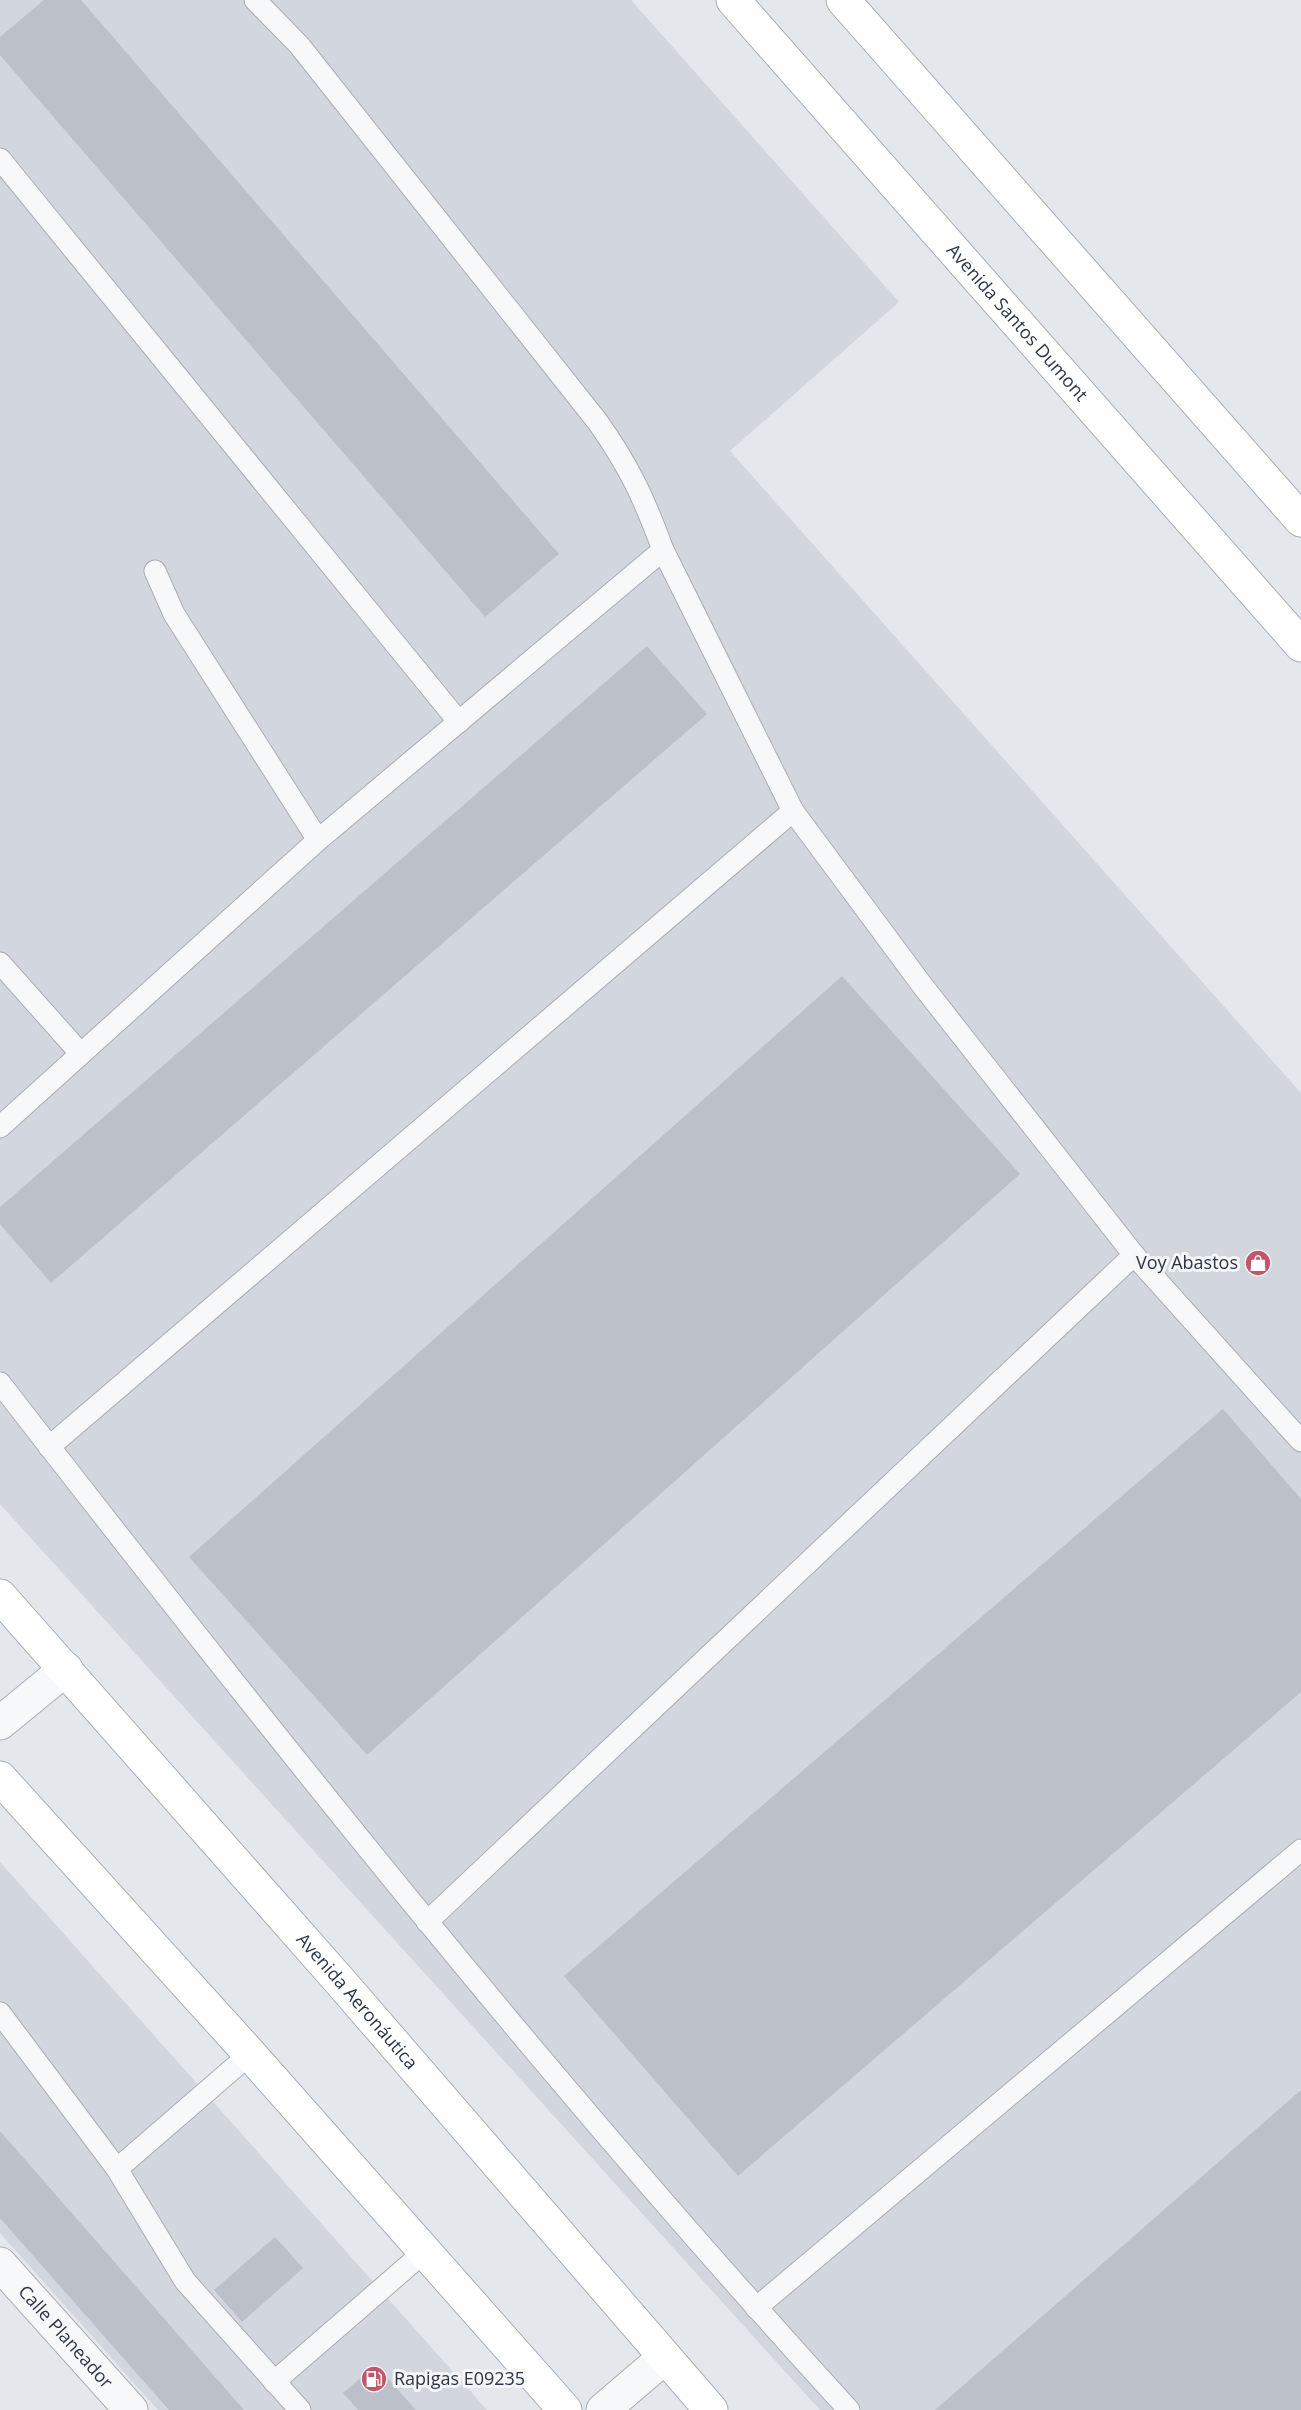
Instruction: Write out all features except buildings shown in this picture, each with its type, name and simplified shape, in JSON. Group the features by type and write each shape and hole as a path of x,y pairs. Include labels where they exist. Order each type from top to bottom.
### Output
{"main road":[{"name":"Avenida Santos Dumont","path":"734,0 1301,645"},
{"path":"843,0 1301,520"},
{"name":"Avenida Aeronáutica","path":"0,1596 711,2410"},
{"path":"0,1778 250,2054 423,2253 565,2410"}],"street":[{"path":"0,1723 66,1669"},
{"name":"Calle Planeador","path":"0,2264 131,2410"},
{"path":"603,2410 665,2357"}],"lane":[{"path":"255,0 299,45 597,421 626,461 643,497 663,550 793,811 922,985 1134,1255 1301,1441"},
{"path":"0,159 459,722"},
{"path":"0,1127 318,840 663,550"},
{"path":"155,571 174,614 318,840"},
{"path":"50,1447 793,811"},
{"path":"0,963 81,1054"},
{"path":"427,1922 1134,1255"},
{"path":"0,1383 427,1922 756,2308 849,2410"},
{"path":"756,2308 1301,1850"},
{"path":"0,2013 117,2169 185,2281 300,2410"},
{"path":"117,2169 250,2054"},
{"path":"274,2382 423,2253"}],"shaded area":[{"path":"0,0 631,0 899,302 730,451 1301,1093 1301,2410 820,2410 0,1504"},
{"path":"0,1862 487,2410 158,2410 0,2233"}],"place":[{"name":"Voy Abastos","path":"1258,1263"},
{"name":"Rapigas E09235","path":"374,2379"}]}
